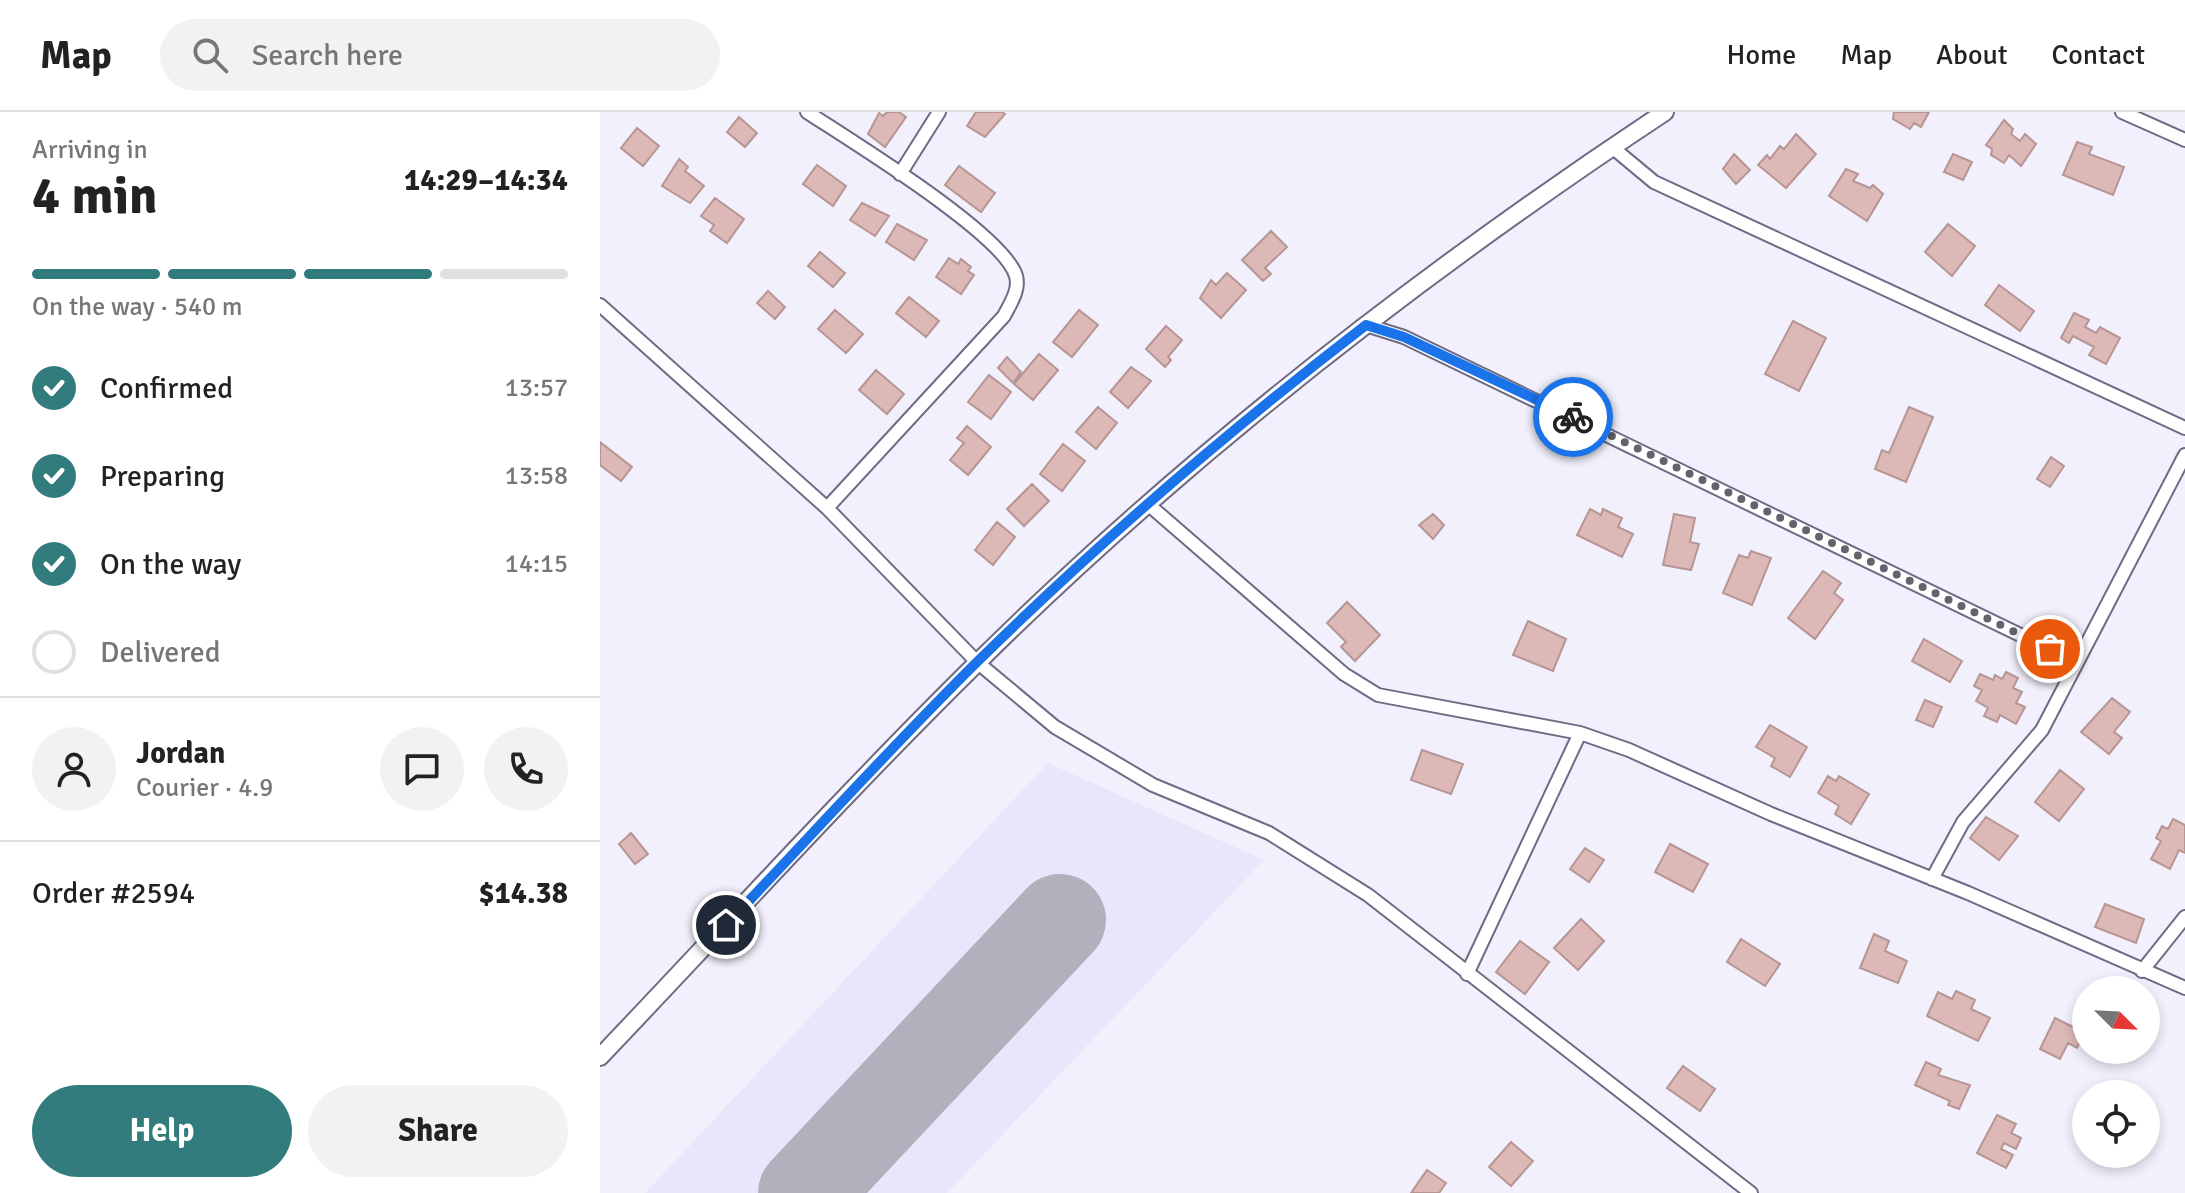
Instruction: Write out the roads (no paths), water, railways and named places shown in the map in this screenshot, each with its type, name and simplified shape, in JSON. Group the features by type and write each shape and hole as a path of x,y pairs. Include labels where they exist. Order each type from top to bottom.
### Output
{"main road":[{"path":"600,1057 977,662 1149,505 1297,378 1366,325 1665,112"}],"street":[{"path":"807,112 900,174 976,230 1002,255 1016,275 1016,293 1004,316 827,508"},
{"path":"900,174 939,112"},
{"path":"2122,112 2185,140"},
{"path":"1612,147 1654,182 2185,428"},
{"path":"600,305 827,508 977,662 1055,727 1153,785 1269,833 1330,869 1368,895 1751,1193"},
{"path":"1366,325 1404,337 2076,662"},
{"path":"1932,879 1963,822 2042,730 2185,455"},
{"path":"1149,505 1322,657 1378,695 1580,733 1629,750 1771,814 1932,879 2185,988"},
{"path":"1467,974 1580,733"},
{"path":"2142,971 2185,917"}]}
